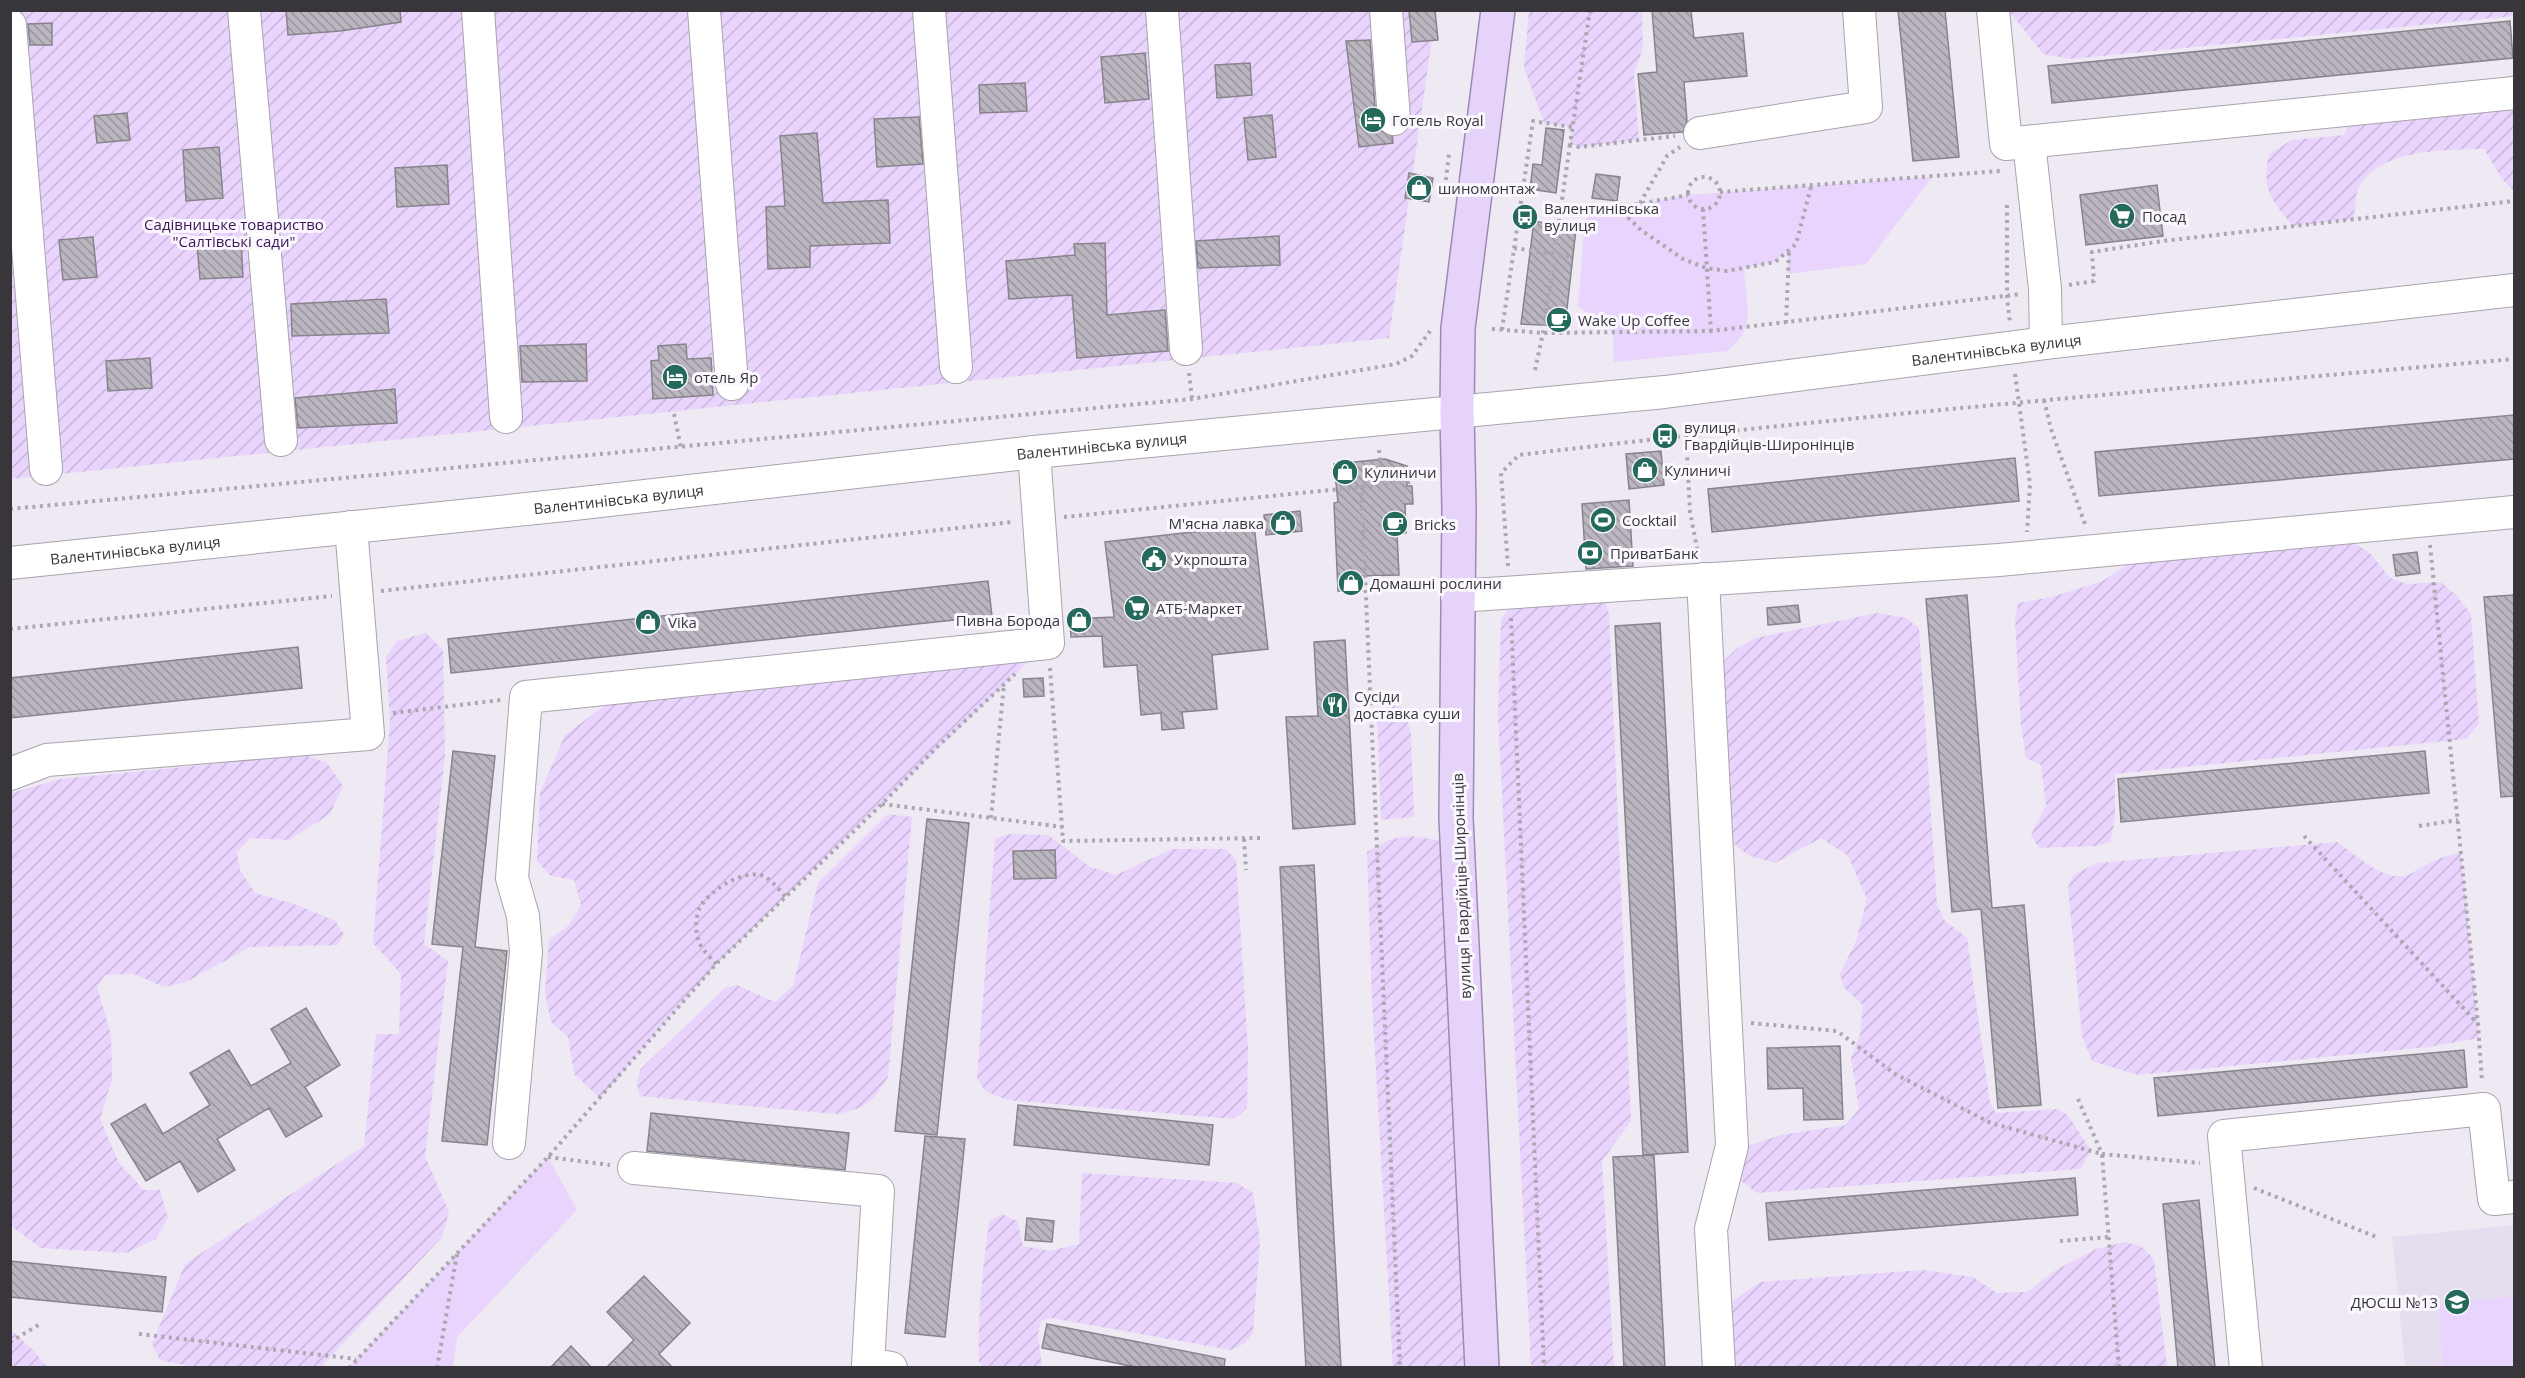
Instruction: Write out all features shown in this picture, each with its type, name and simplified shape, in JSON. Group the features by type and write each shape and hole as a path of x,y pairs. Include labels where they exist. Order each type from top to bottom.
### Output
{"main road":[{"name":"вулиця Гвардійців-Широнінців","path":"1482,1368 1456,818 1457,412 1458,328 1498,10"}],"street":[{"path":"244,10 281,440"},
{"path":"478,10 506,417"},
{"path":"704,10 732,384"},
{"path":"929,10 956,367"},
{"path":"1162,10 1186,349"},
{"path":"1386,10 1394,119"},
{"path":"1700,133 1866,107 1859,10"},
{"path":"1993,10 2045,289 2046,344"},
{"path":"10,25 46,469"},
{"path":"2018,143 2514,93"},
{"name":"Валентинівська вулиця","path":"10,563 1034,452 1665,392 2046,344 2514,290"},
{"path":"509,1143 526,952 523,915 512,878 526,697 1048,643 1034,452"},
{"path":"1457,596 1509,590 2026,557 2514,512"},
{"path":"10,774 46,760 368,734 351,527"},
{"path":"1703,579 1732,1146 1711,1229 1719,1368"},
{"path":"2246,1368 2224,1136 2484,1109 2494,1199 2514,1197"},
{"path":"634,1168 878,1191 868,1364 891,1368"}],"path":[{"path":"1535,370 1543,333 1590,10"},
{"path":"1502,330 1533,121 1572,127"},
{"path":"1570,144 1579,147 1700,133"},
{"path":"1640,203 1667,156 1700,133"},
{"path":"1720,192 2007,171 2018,143"},
{"path":"1699,177 1713,180 1720,192 1713,206 1703,209 1693,205 1688,195 1691,184 1699,177"},
{"path":"1617,207 1658,243 1683,259 1706,268 1727,270 1775,262 1796,244 1811,187"},
{"path":"2007,194 2007,297 2010,325"},
{"path":"1561,208 1588,213 1688,195"},
{"path":"1492,329 1543,333 1711,331 2007,297 2094,281 2092,252 2163,241 2514,201"},
{"path":"1703,209 1711,331"},
{"path":"1515,248 1573,257"},
{"path":"1786,323 1789,250"},
{"path":"10,509 1192,399 1396,364 1412,356 1430,329"},
{"path":"1544,1368 1509,590 1501,473 1510,462 1519,455 1686,435 2044,400 2514,359"},
{"path":"2015,374 2030,484 2026,557"},
{"path":"2044,400 2051,429 2095,551"},
{"path":"674,414 681,447"},
{"path":"1686,435 1690,512 1703,579"},
{"path":"1379,450 1382,484"},
{"path":"10,629 358,594 1361,485 1410,482"},
{"path":"1361,485 1400,1368"},
{"path":"2427,520 2478,1024 2484,1109"},
{"path":"1048,643 1063,841 1260,838"},
{"path":"349,1368 548,1157 716,964 787,898 935,749 1018,671"},
{"path":"992,818 1004,684"},
{"path":"413,711 526,697"},
{"path":"882,804 1063,827"},
{"path":"2419,826 2458,820"},
{"path":"2304,836 2478,1024"},
{"path":"1244,839 1245,870"},
{"path":"716,964 698,942 696,927 700,907 717,889 734,879 754,875 766,877 787,898"},
{"path":"1725,1020 1837,1031 1895,1074 1990,1123 2102,1154 2228,1172 2379,1238"},
{"path":"2078,1099 2102,1154 2119,1368"},
{"path":"548,1157 634,1168"},
{"path":"2060,1241 2109,1237"},
{"path":"437,1368 457,1253"},
{"path":"10,1342 40,1324"},
{"path":"139,1334 357,1360"}],"shaded area":[{"name":"ДЮСШ №13","path":"2514,1225 2514,1367 2405,1367 2392,1237"}],"green space":[{"path":"2514,10 2514,16 2071,59 2043,54 2009,11"},
{"name":"Садівницьке товариство \"Салтівські сади\"","path":"11,11 1436,11 1389,338 11,479"},
{"path":"1529,11 1642,11 1643,48 1634,73 1639,140 1579,147 1570,144 1572,127 1544,123 1524,68"},
{"path":"2514,99 2514,191 2502,179 2484,149 2434,151 2398,158 2382,165 2369,174 2359,187 2354,219 2293,226 2279,209 2267,185 2269,154 2292,140 2344,135 2352,119"},
{"path":"1932,177 1866,264 1788,274 1788,251 1775,262 1744,268 1748,313 1746,323 1737,342 1727,351 1614,362 1613,332 1578,306 1584,231 1588,213 1688,195"},
{"path":"2345,538 2369,552 2390,578 2407,584 2441,582 2456,595 2471,614 2479,724 2466,739 2115,774 2115,820 2110,842 2097,846 2039,848 2031,835 2046,805 2041,765 2026,758 2021,726 2015,620 2018,603 2052,597 2103,581 2135,559"},
{"path":"1515,601 1605,601 1609,614 1631,1121 1602,1161 1614,1367 1531,1367 1498,715 1501,619"},
{"path":"1877,613 1906,618 1919,628 1937,905 1945,921 1967,938 1990,1103 1996,1113 2057,1109 2068,1115 2091,1151 2080,1169 1757,1193 1738,1179 1737,1166 1748,1146 1781,1135 1846,1125 1859,1109 1851,1058 1860,1035 1863,1005 1844,988 1840,974 1856,941 1867,899 1848,856 1821,838 1775,863 1748,855 1728,839 1717,668 1736,649 1756,638"},
{"path":"426,633 443,650 445,755 424,944 448,961 425,1156 449,1212 442,1237 321,1367 198,1368 160,1360 152,1344 185,1264 364,1146 376,1034 399,1034 401,974 373,943 390,722 386,657 397,641"},
{"path":"1032,658 716,964 600,1098 574,1074 568,1037 551,1022 545,992 549,940 568,926 581,905 574,880 551,876 537,861 540,793 565,735 612,700"},
{"path":"1388,704 1404,708 1411,735 1414,817 1381,820 1377,714"},
{"path":"305,755 327,763 343,786 330,814 289,840 250,838 237,852 240,870 255,893 297,905 335,921 344,934 338,945 250,947 186,982 164,987 134,974 105,975 97,986 111,1035 112,1080 100,1119 119,1163 144,1190 160,1190 168,1218 156,1239 126,1253 41,1248 11,1226 11,793 61,779"},
{"path":"888,814 912,817 888,1077 878,1093 861,1107 836,1114 640,1096 637,1084 640,1070 725,988 737,985 775,1002 793,986 818,883"},
{"path":"1009,834 1048,835 1090,867 1116,875 1172,849 1226,849 1236,860 1248,1049 1247,1108 1234,1119 1008,1100 985,1091 977,1078 995,839"},
{"path":"1410,836 1438,840 1450,853 1470,1367 1393,1367 1372,1001 1367,852 1391,839"},
{"path":"2337,842 2372,867 2392,876 2402,877 2440,858 2461,853 2479,1038 2428,1047 2138,1075 2092,1061 2082,1036 2068,888 2073,875 2098,863"},
{"path":"548,1157 577,1210 457,1337 453,1367 349,1367"},
{"path":"1082,1173 1237,1183 1253,1193 1260,1241 1253,1333 1245,1343 1231,1350 1051,1318 1041,1321 1038,1334 1042,1367 984,1367 979,1362 980,1309 989,1222 1002,1214 1017,1221 1023,1246 1050,1251 1079,1244"},
{"path":"2125,1242 2142,1247 2154,1259 2167,1367 1730,1367 1727,1315 1734,1300 1760,1282 1922,1270 1973,1277 1997,1293 2027,1292 2056,1270 2096,1249"},
{"path":"2514,1297 2514,1367 2443,1367 2438,1303"},
{"path":"11,1330 34,1351 47,1367 11,1367"}],"building":[{"path":"286,10 400,10 401,22 340,31 288,35"},
{"path":"1409,10 1435,10 1438,40 1412,42"},
{"path":"1652,10 1691,10 1694,38 1743,33 1747,76 1684,82 1687,121 1683,132 1644,135 1638,74 1657,72"},
{"path":"1898,10 1945,10 1959,157 1913,161"},
{"path":"2510,21 2513,58 2052,103 2048,66"},
{"path":"52,23 52,45 30,45 28,24"},
{"path":"1370,40 1376,121 1380,130 1392,136 1393,143 1359,147 1346,41"},
{"path":"1145,53 1149,99 1105,103 1101,57"},
{"path":"1250,63 1252,95 1217,98 1215,65"},
{"path":"1025,83 1027,111 980,113 979,85"},
{"path":"127,113 130,140 97,143 94,116"},
{"path":"1272,115 1276,157 1248,160 1244,118"},
{"path":"919,117 923,164 877,167 874,119"},
{"path":"1546,128 1564,130 1556,193 1530,189 1533,164 1542,165"},
{"path":"817,133 823,203 888,200 890,243 810,246 810,267 768,269 766,207 785,206 780,136"},
{"path":"219,147 223,198 186,201 183,150"},
{"path":"447,165 449,204 397,207 395,168"},
{"name":"шиномонтаж","path":"1409,173 1433,178 1429,202 1405,198"},
{"path":"1596,174 1620,177 1617,201 1592,198"},
{"name":"Посад","path":"2157,185 2163,236 2086,245 2080,195"},
{"path":"1534,221 1576,229 1565,326 1521,324"},
{"path":"1279,236 1280,265 1198,268 1196,241"},
{"path":"93,237 97,277 63,280 59,240"},
{"path":"241,241 243,277 200,279 197,244"},
{"path":"1105,243 1107,315 1165,310 1168,351 1077,358 1072,295 1009,299 1006,261 1075,255 1074,244"},
{"path":"386,299 389,333 292,336 291,304"},
{"path":"586,344 587,381 522,382 520,346"},
{"path":"686,344 687,359 711,358 713,395 653,399 651,361 659,360 658,346"},
{"path":"150,358 152,388 108,391 106,361"},
{"path":"395,389 397,423 298,428 295,398"},
{"path":"2514,415 2514,459 2099,496 2095,452"},
{"name":"Кулиничі","path":"1661,451 1664,485 1629,489 1626,454"},
{"path":"2015,458 2019,501 1712,532 1708,489"},
{"path":"1385,459 1407,466 1407,486 1412,486 1413,504 1405,504 1406,533 1397,533 1399,575 1358,576 1359,591 1338,591 1334,503 1338,502 1334,464"},
{"path":"1629,500 1633,566 1586,569 1582,504"},
{"name":"М'ясна лавка","path":"1300,511 1302,531 1266,535 1264,515"},
{"path":"1254,525 1268,649 1212,655 1217,709 1182,712 1184,728 1162,730 1161,713 1141,715 1137,665 1104,667 1102,636 1071,637 1070,619 1114,617 1105,542"},
{"path":"2417,552 2420,573 2396,576 2393,555"},
{"path":"988,581 992,616 451,673 448,639"},
{"path":"1967,595 1992,908 2024,905 2041,1105 1998,1108 1981,909 1952,912 1926,599"},
{"path":"2514,595 2514,796 2501,797 2484,597"},
{"path":"1798,605 1800,622 1768,625 1767,608"},
{"path":"1660,623 1688,1152 1643,1155 1615,626"},
{"path":"1345,640 1355,824 1293,829 1286,717 1318,716 1314,642"},
{"path":"298,647 302,688 10,718 10,678"},
{"path":"1043,678 1044,696 1024,697 1023,679"},
{"path":"453,751 495,756 475,947 507,951 487,1145 442,1141 463,947 432,944"},
{"path":"2425,751 2429,793 2121,822 2118,779"},
{"path":"927,819 969,823 937,1135 895,1131"},
{"path":"1055,850 1056,878 1014,879 1013,851"},
{"path":"1314,865 1341,1368 1306,1368 1297,1207 1280,867"},
{"path":"306,1008 340,1065 305,1087 322,1116 286,1137 269,1108 217,1139 235,1170 198,1192 180,1161 146,1181 111,1124 145,1104 163,1134 210,1105 190,1073 229,1050 251,1086 291,1063 271,1029"},
{"path":"1840,1046 1843,1119 1804,1120 1803,1088 1768,1089 1767,1048"},
{"path":"2464,1050 2467,1087 2158,1116 2154,1078"},
{"path":"1018,1105 1213,1125 1209,1165 1014,1145"},
{"path":"651,1113 849,1133 845,1170 647,1151"},
{"path":"925,1136 965,1139 945,1337 905,1333"},
{"path":"1654,1155 1665,1368 1624,1368 1613,1157"},
{"path":"2075,1178 2078,1215 1769,1240 1766,1203"},
{"path":"2199,1200 2215,1368 2178,1368 2163,1204"},
{"path":"1027,1218 1054,1221 1052,1242 1025,1240"},
{"path":"10,1261 166,1277 162,1312 10,1297"},
{"path":"644,1276 690,1323 659,1354 673,1368 606,1368 634,1340 607,1312"},
{"path":"1047,1324 1225,1359 1224,1368 1140,1368 1042,1348"},
{"path":"571,1346 592,1368 550,1368"}],"place":[{"name":"Готель Royal","path":"1373,120"},
{"name":"шиномонтаж","path":"1419,188"},
{"name":"Посад","path":"2122,216"},
{"name":"Валентинівська вулиця","path":"1525,217"},
{"name":"Wake Up Coffee","path":"1559,320"},
{"name":"отель Яр","path":"675,377"},
{"name":"вулиця Гвардійців-Широнінців","path":"1665,436"},
{"name":"Кулиничі","path":"1645,470"},
{"name":"Кулиничи","path":"1345,472"},
{"name":"Cocktail","path":"1603,520"},
{"name":"М'ясна лавка","path":"1283,523"},
{"name":"Bricks","path":"1395,524"},
{"name":"ПриватБанк","path":"1590,553"},
{"name":"Укрпошта","path":"1154,559"},
{"name":"Домашні рослини","path":"1351,583"},
{"name":"АТБ-Маркет","path":"1137,608"},
{"name":"Пивна Борода","path":"1079,620"},
{"name":"Vika","path":"648,622"},
{"name":"Сусіди доставка суши","path":"1335,705"},
{"name":"ДЮСШ №13","path":"2457,1302"}]}
